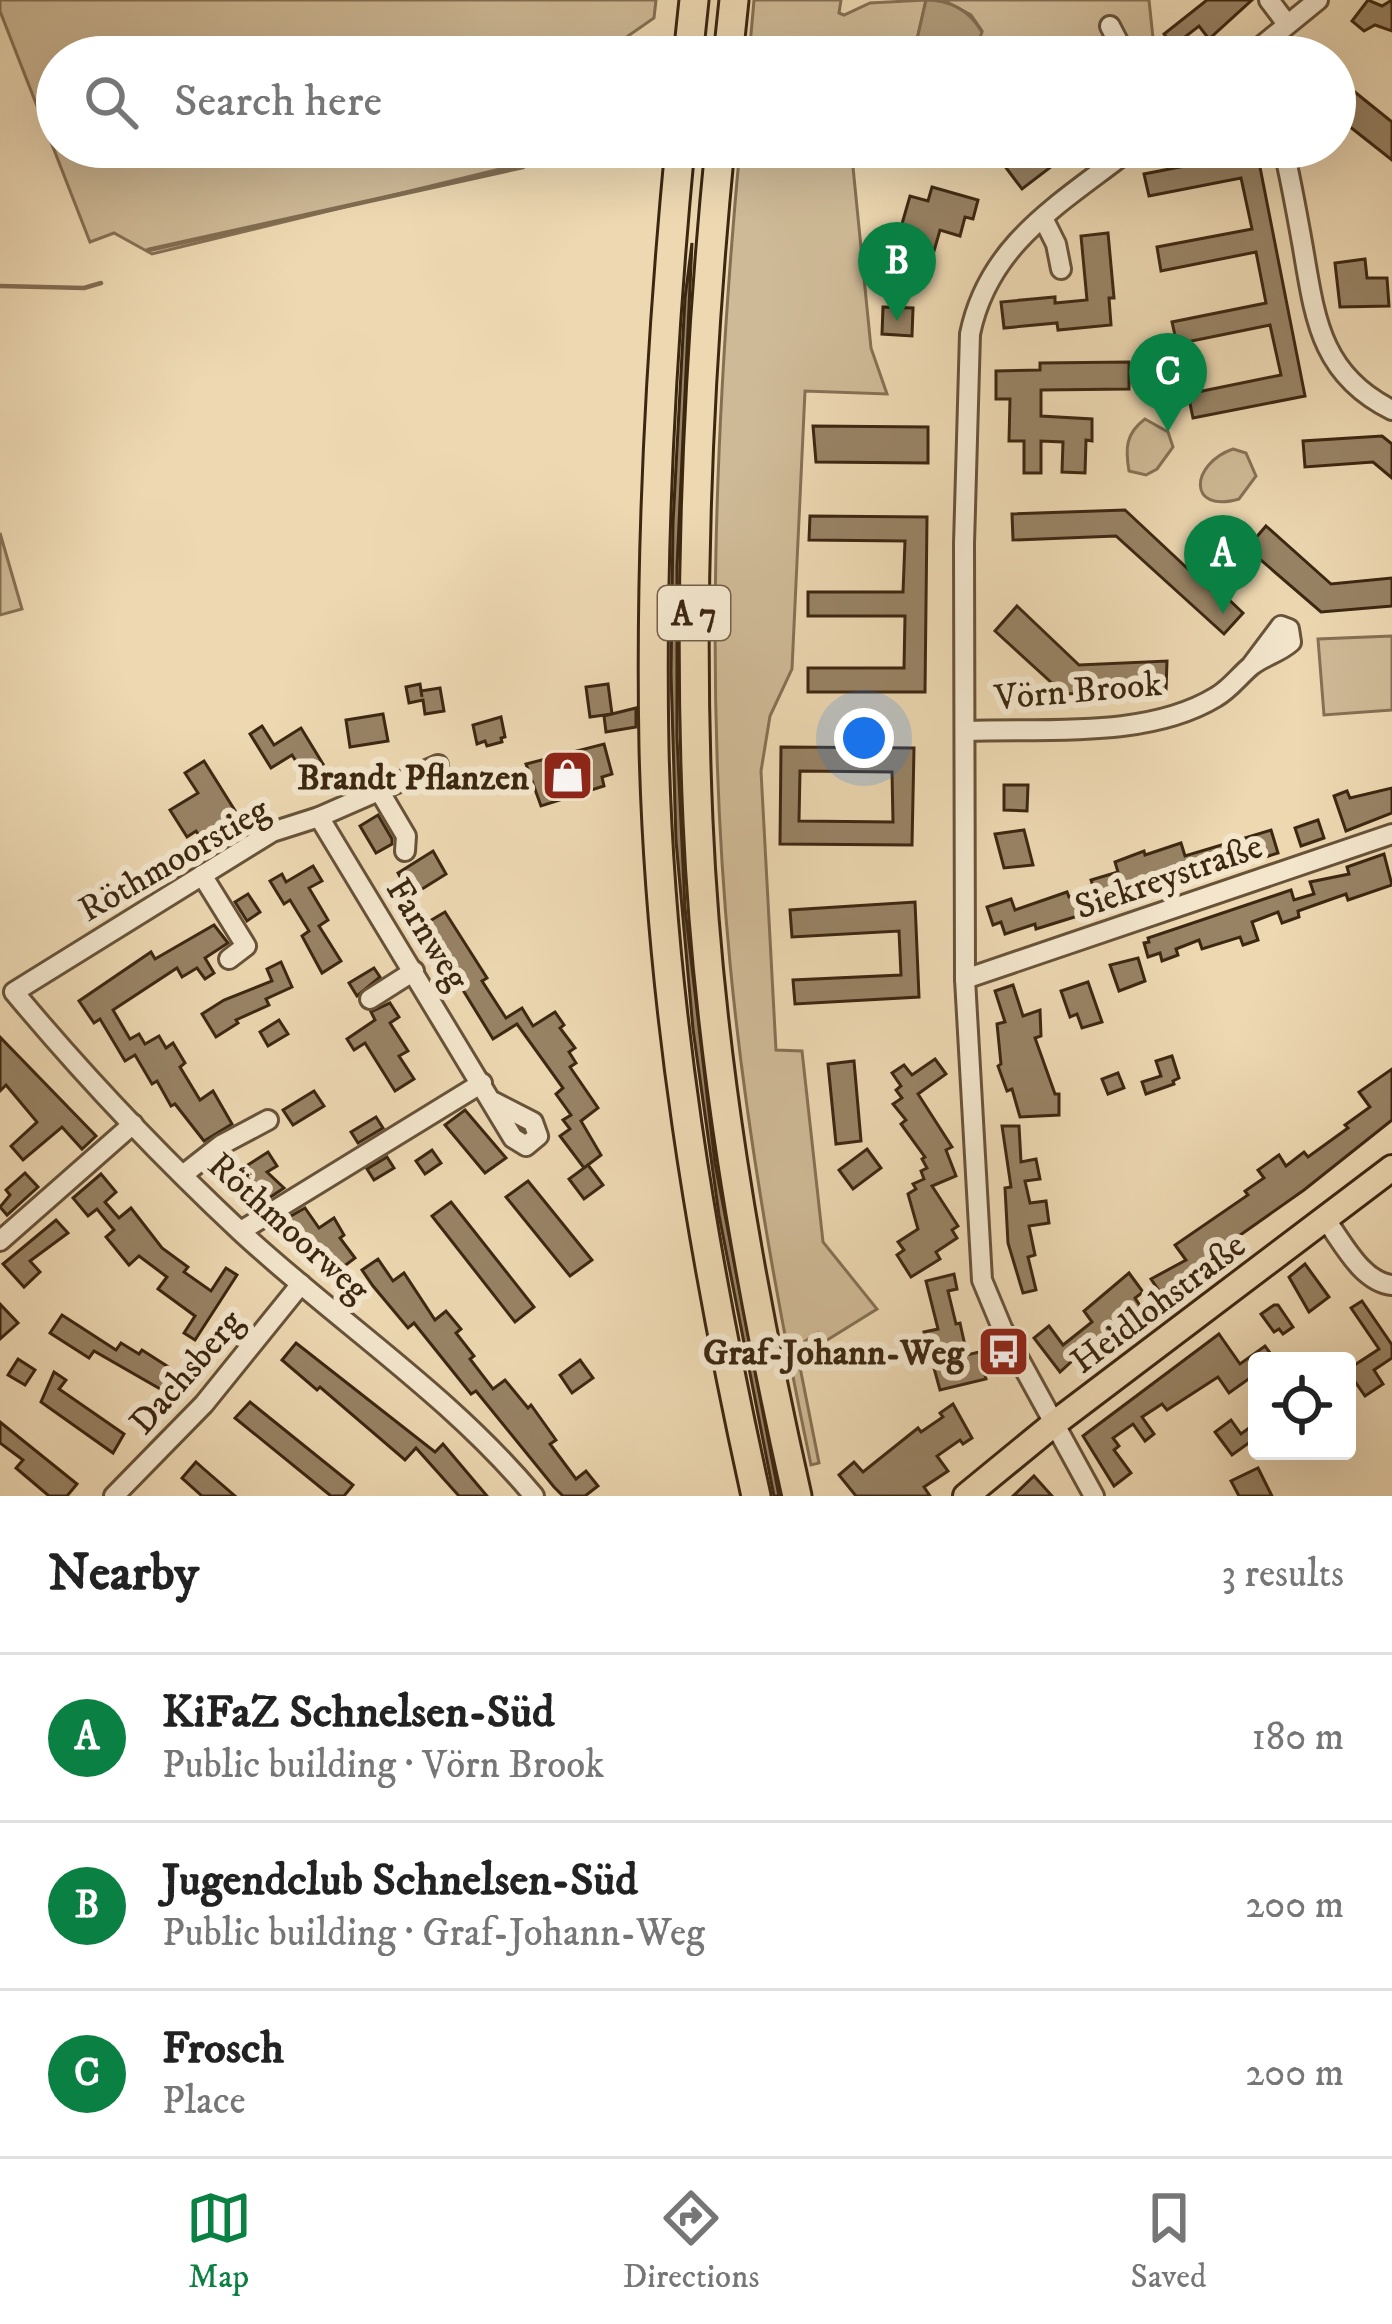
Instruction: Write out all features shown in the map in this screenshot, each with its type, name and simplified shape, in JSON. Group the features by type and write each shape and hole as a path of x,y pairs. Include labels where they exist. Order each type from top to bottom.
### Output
{"highway":[{"path":"690,36 694,0"},
{"path":"730,36 734,0"},
{"name":"A 7","path":"678,168 657,434 658,822 670,978 692,1153 715,1297 756,1496"},
{"name":"A 7","path":"718,168 696,450 698,823 730,1144 756,1301 797,1496"}],"main road":[{"name":"Heidlohstraße","path":"966,1496 1392,1168"}],"street":[{"path":"1269,0 1287,24"},
{"path":"1273,36 1318,0"},
{"path":"1111,26 1116,36"},
{"path":"1094,1496 1002,1328 982,1280 965,979 964,544 970,334 976,306 1014,243 1106,168"},
{"path":"1287,168 1316,324 1332,360 1348,380 1392,410"},
{"path":"1043,218 1056,244 1060,269"},
{"name":"Vörn Brook","path":"966,731 1145,724 1178,716 1213,699 1252,666"},
{"name":"Röthmoorstieg","path":"14,992 272,832 438,766"},
{"path":"380,792 406,836 405,851"},
{"name":"Farnweg","path":"241,1231 487,1092 319,817"},
{"name":"Siekreystraße","path":"965,979 1392,834"},
{"path":"202,875 246,946 230,959"},
{"path":"370,999 413,971"},
{"name":"Röthmoorweg","path":"14,992 133,1124 241,1231 482,1437 534,1496"},
{"path":"184,1174 221,1145 268,1120"},
{"path":"0,1241 133,1124"},
{"path":"1326,1220 1366,1273 1380,1284 1392,1285"},
{"name":"Dachsberg","path":"114,1496 204,1404 301,1283"}],"shaded area":[{"path":"0,0 656,0 654,18 628,36 36,36 36,103 0,11"},
{"path":"754,0 841,0 839,13 844,15 870,3 926,0 918,36 751,36"},
{"path":"926,0 959,8 982,32 981,36 918,36"},
{"path":"943,0 1149,0 1153,36 980,36 982,31 971,15"},
{"path":"61,168 504,168 152,254 114,233 90,242"},
{"path":"738,168 853,168 871,348 887,394 805,391 792,669 770,716 761,771 776,1050 802,1051 823,1242 877,1309 824,1342 818,1333 796,1347 819,1463 811,1465 753,1152 722,861 715,657 724,351"},
{"path":"1145,419 1168,432 1173,447 1157,469 1146,475 1129,471 1127,455 1131,436"},
{"path":"1233,449 1246,453 1256,476 1239,499 1210,500 1200,485 1202,475 1208,465"},
{"path":"0,533 22,609 0,615"},
{"path":"1392,636 1392,710 1324,715 1318,639"}],"building":[{"path":"1207,0 1252,0 1212,36 1199,26 1186,36 1164,34"},
{"path":"1368,0 1382,6 1392,0 1392,31 1375,25 1364,31 1352,21"},
{"path":"1356,93 1392,122 1392,160 1356,132"},
{"path":"1006,168 1050,168 1022,189"},
{"path":"1175,168 1260,168 1305,396 1193,418 1188,394 1281,375 1270,325 1177,344 1172,322 1266,303 1256,252 1161,271 1157,247 1252,229 1241,178 1149,196 1144,174"},
{"path":"932,187 978,200 973,219 965,217 960,236 940,230 930,265 893,255 910,196 928,201"},
{"path":"1108,233 1114,298 1109,298 1111,325 1004,328 1001,302 1055,297 1055,303 1087,300 1081,236"},
{"path":"692,243 677,567 677,737 685,908 715,1163 779,1496 774,1496 719,1215 693,1029 676,841 673,523"},
{"path":"1365,259 1367,278 1387,278 1389,306 1340,307 1335,263"},
{"path":"883,307 913,308 912,336 882,334"},
{"path":"1129,362 1129,389 1041,390 1041,416 1092,419 1092,441 1086,440 1085,473 1062,472 1063,442 1041,441 1041,473 1024,473 1024,441 1009,441 1010,399 996,399 996,371 1040,370 1040,363"},
{"path":"813,426 928,427 928,463 816,462"},
{"path":"1382,436 1392,444 1392,478 1373,462 1305,467 1303,441"},
{"path":"1125,510 1218,597 1222,593 1243,613 1224,634 1116,536 1013,540 1012,514"},
{"path":"810,516 927,517 925,692 808,692 808,668 904,668 905,616 808,616 808,592 903,592 905,541 809,540"},
{"path":"1266,526 1331,584 1392,578 1392,606 1321,612 1247,548"},
{"path":"1017,606 1079,665 1167,661 1166,690 1064,694 995,631"},
{"path":"420,684 421,691 440,688 444,711 425,714 423,700 409,703 406,687"},
{"path":"608,684 612,714 590,717 586,687"},
{"path":"636,708 636,727 606,732 604,716"},
{"path":"383,714 388,741 350,747 346,720"},
{"path":"501,717 502,742 477,744 473,725"},
{"path":"262,726 274,745 301,728 323,764 305,775 292,755 271,768 250,734"},
{"name":"Brandt Pflanzen","path":"604,744 612,774 602,777 604,786 541,806 526,764"},
{"path":"781,747 914,748 912,845 780,844","holes":["800,771 892,772 893,822 799,821"]},
{"path":"204,761 239,817 202,840 196,831 187,837 170,810 198,793 185,773"},
{"path":"1004,785 1028,785 1027,811 1004,810"},
{"path":"1392,788 1392,813 1346,831 1334,796 1347,791 1350,798"},
{"path":"378,815 392,844 376,853 360,826"},
{"path":"1318,820 1324,838 1301,846 1295,828"},
{"path":"1024,830 1033,865 1004,868 995,834"},
{"path":"1271,830 1278,853 1218,872 1216,865 1180,877 1177,867 1152,875 1158,891 1036,929 1035,924 1005,934 1001,922 993,925 987,907 1011,899 1015,910 1067,892 1069,897 1094,889 1091,880 1118,872 1115,862 1144,851 1145,855 1181,843 1185,856"},
{"path":"433,851 446,874 411,896 398,873"},
{"path":"1384,854 1392,885 1348,900 1346,894 1298,911 1299,917 1282,923 1278,912 1252,922 1258,940 1243,945 1240,937 1202,949 1199,940 1162,961 1160,953 1148,957 1144,943 1148,938 1291,890 1294,900 1314,894 1310,882 1349,874 1347,867"},
{"path":"313,866 322,881 309,888 328,920 319,926 341,961 322,973 302,936 309,931 290,900 284,904 270,881 282,874 286,882"},
{"path":"248,894 260,912 247,921 235,902"},
{"path":"915,902 919,997 795,1004 793,980 901,975 899,931 792,937 790,910"},
{"path":"445,912 506,1018 522,1008 533,1026 555,1012 564,1025 560,1028 575,1048 569,1052 576,1063 570,1067 598,1108 581,1121 601,1155 584,1168 560,1136 570,1129 563,1120 571,1115 556,1094 563,1088 517,1024 493,1039 423,925"},
{"path":"214,925 228,943 205,958 214,973 205,979 197,968 182,977 177,968 113,1010 130,1039 139,1034 145,1044 159,1036 166,1048 173,1043 185,1063 180,1067 200,1100 213,1091 232,1124 204,1141 175,1104 171,1106 157,1081 152,1084 135,1055 125,1061 100,1019 94,1023 79,1001 151,952 155,959"},
{"path":"1138,958 1145,981 1119,991 1110,965"},
{"path":"281,962 292,987 266,999 269,1005 236,1020 216,1037 202,1014 272,981 267,969"},
{"path":"374,968 380,977 357,996 349,983"},
{"path":"1088,982 1102,1022 1082,1028 1077,1014 1070,1017 1061,991"},
{"path":"1013,985 1023,1016 1040,1010 1041,1036 1035,1038 1055,1094 1059,1094 1059,1115 1020,1117 1012,1089 1007,1091 998,1066 997,1024 1005,1022 995,991"},
{"path":"390,1003 399,1017 390,1023 408,1051 399,1056 414,1079 395,1091 365,1043 354,1050 347,1039 375,1020 371,1012"},
{"path":"279,1020 288,1034 268,1046 260,1032"},
{"path":"0,1037 96,1136 82,1149 62,1127 23,1160 11,1146 37,1122 6,1085 0,1091"},
{"path":"1172,1056 1179,1078 1146,1094 1142,1082 1161,1076 1156,1061"},
{"path":"935,1059 946,1074 918,1094 952,1147 946,1150 956,1176 932,1186 958,1226 952,1230 957,1238 936,1252 940,1259 911,1277 897,1255 904,1250 898,1242 918,1229 908,1194 916,1189 913,1184 924,1179 921,1171 927,1168 925,1157 901,1124 906,1120 893,1104 902,1098 892,1073 904,1065 912,1075"},
{"path":"854,1061 861,1141 836,1144 828,1064"},
{"path":"1392,1069 1392,1120 1162,1295 1151,1279 1186,1260 1175,1245 1248,1195 1245,1191 1264,1178 1258,1170 1279,1155 1286,1166 1304,1152 1308,1157 1348,1128 1345,1125 1370,1107 1359,1092"},
{"path":"1118,1073 1124,1088 1108,1094 1102,1079"},
{"path":"314,1091 324,1106 293,1125 283,1110"},
{"path":"465,1110 506,1158 485,1173 445,1125"},
{"path":"376,1117 383,1128 358,1143 351,1132"},
{"path":"1002,1126 1019,1126 1021,1162 1036,1159 1040,1179 1025,1181 1030,1203 1046,1201 1049,1223 1029,1226 1035,1255 1028,1257 1036,1290 1023,1293 1008,1243 1005,1188 1011,1187"},
{"path":"867,1149 881,1168 853,1189 839,1170"},
{"path":"432,1150 441,1163 425,1174 416,1161"},
{"path":"268,1152 277,1166 267,1172 284,1188 263,1202 240,1170"},
{"path":"387,1157 394,1168 374,1180 367,1169"},
{"path":"588,1165 603,1185 584,1199 569,1179"},
{"path":"25,1173 38,1187 7,1215 0,1207 10,1195 6,1190"},
{"path":"101,1174 116,1192 105,1202 119,1218 131,1208 162,1248 188,1267 184,1272 211,1291 226,1268 237,1275 195,1340 184,1333 195,1316 158,1289 167,1277 139,1256 129,1265 106,1237 114,1230 97,1209 88,1216 73,1198"},
{"path":"528,1181 592,1260 570,1276 506,1197"},
{"path":"451,1202 534,1307 515,1322 432,1216"},
{"path":"305,1208 319,1228 334,1218 344,1235 340,1238 355,1258 339,1270 324,1248 317,1253 299,1226 290,1232 282,1221"},
{"path":"56,1220 68,1233 30,1261 40,1272 24,1287 3,1264"},
{"path":"378,1259 393,1281 404,1273 435,1320 446,1311 461,1329 456,1333 474,1356 470,1359 493,1389 505,1380 528,1408 531,1405 556,1440 550,1444 576,1479 586,1471 598,1486 585,1496 563,1496 554,1487 476,1391 471,1394 414,1323 408,1328 373,1286 362,1270"},
{"path":"1305,1264 1329,1297 1309,1312 1289,1277"},
{"path":"1129,1273 1143,1292 1135,1298 1143,1310 1094,1341 1060,1372 1034,1338 1049,1326 1063,1345 1092,1322 1084,1311"},
{"path":"954,1274 957,1289 948,1291 956,1324 960,1323 967,1355 979,1352 986,1379 940,1390 924,1332 938,1329 926,1281"},
{"path":"1362,1301 1392,1345 1392,1358 1374,1370 1383,1384 1365,1396 1356,1383 1356,1364 1379,1349 1351,1308"},
{"path":"0,1304 18,1323 0,1339"},
{"path":"1274,1305 1293,1327 1283,1334 1279,1329 1274,1332 1261,1314"},
{"path":"62,1315 116,1350 121,1343 139,1354 142,1350 181,1375 169,1394 94,1351 89,1358 50,1333"},
{"path":"1219,1334 1240,1364 1248,1358 1248,1379 1229,1393 1218,1377 1167,1410 1162,1404 1142,1417 1154,1434 1145,1441 1133,1424 1113,1438 1119,1446 1114,1450 1131,1473 1114,1486 1083,1436"},
{"path":"296,1343 435,1452 443,1444 487,1496 459,1496 416,1448 405,1460 320,1387 317,1390 282,1360"},
{"path":"18,1359 35,1370 25,1385 8,1375"},
{"path":"580,1360 593,1378 572,1393 560,1375"},
{"path":"54,1372 66,1380 59,1389 124,1434 113,1453 41,1402"},
{"path":"250,1402 353,1485 344,1496 331,1496 235,1418"},
{"path":"953,1404 972,1438 963,1444 960,1440 937,1456 948,1471 924,1487 930,1496 856,1496 839,1475 854,1462 863,1472 918,1428 921,1432 943,1417 940,1413"},
{"path":"1231,1420 1241,1434 1248,1429 1248,1443 1232,1455 1215,1432"},
{"path":"0,1422 77,1484 67,1496 49,1496 16,1468 23,1460 0,1443"},
{"path":"196,1462 235,1496 202,1496 182,1478"},
{"path":"1258,1468 1272,1496 1239,1496 1231,1481"},
{"path":"1034,1476 1052,1496 1013,1496"}],"waterway":[{"path":"148,250 518,168"},
{"path":"0,286 84,288 101,283"}],"place":[{"name":"Jugendclub Schnelsen-Süd","path":"897,321"},
{"name":"Frosch","path":"1168,432"},
{"name":"KiFaZ Schnelsen-Süd","path":"1223,614"},
{"name":"Brandt Pflanzen","path":"568,776"},
{"name":"Graf-Johann-Weg","path":"1003,1351"}]}
